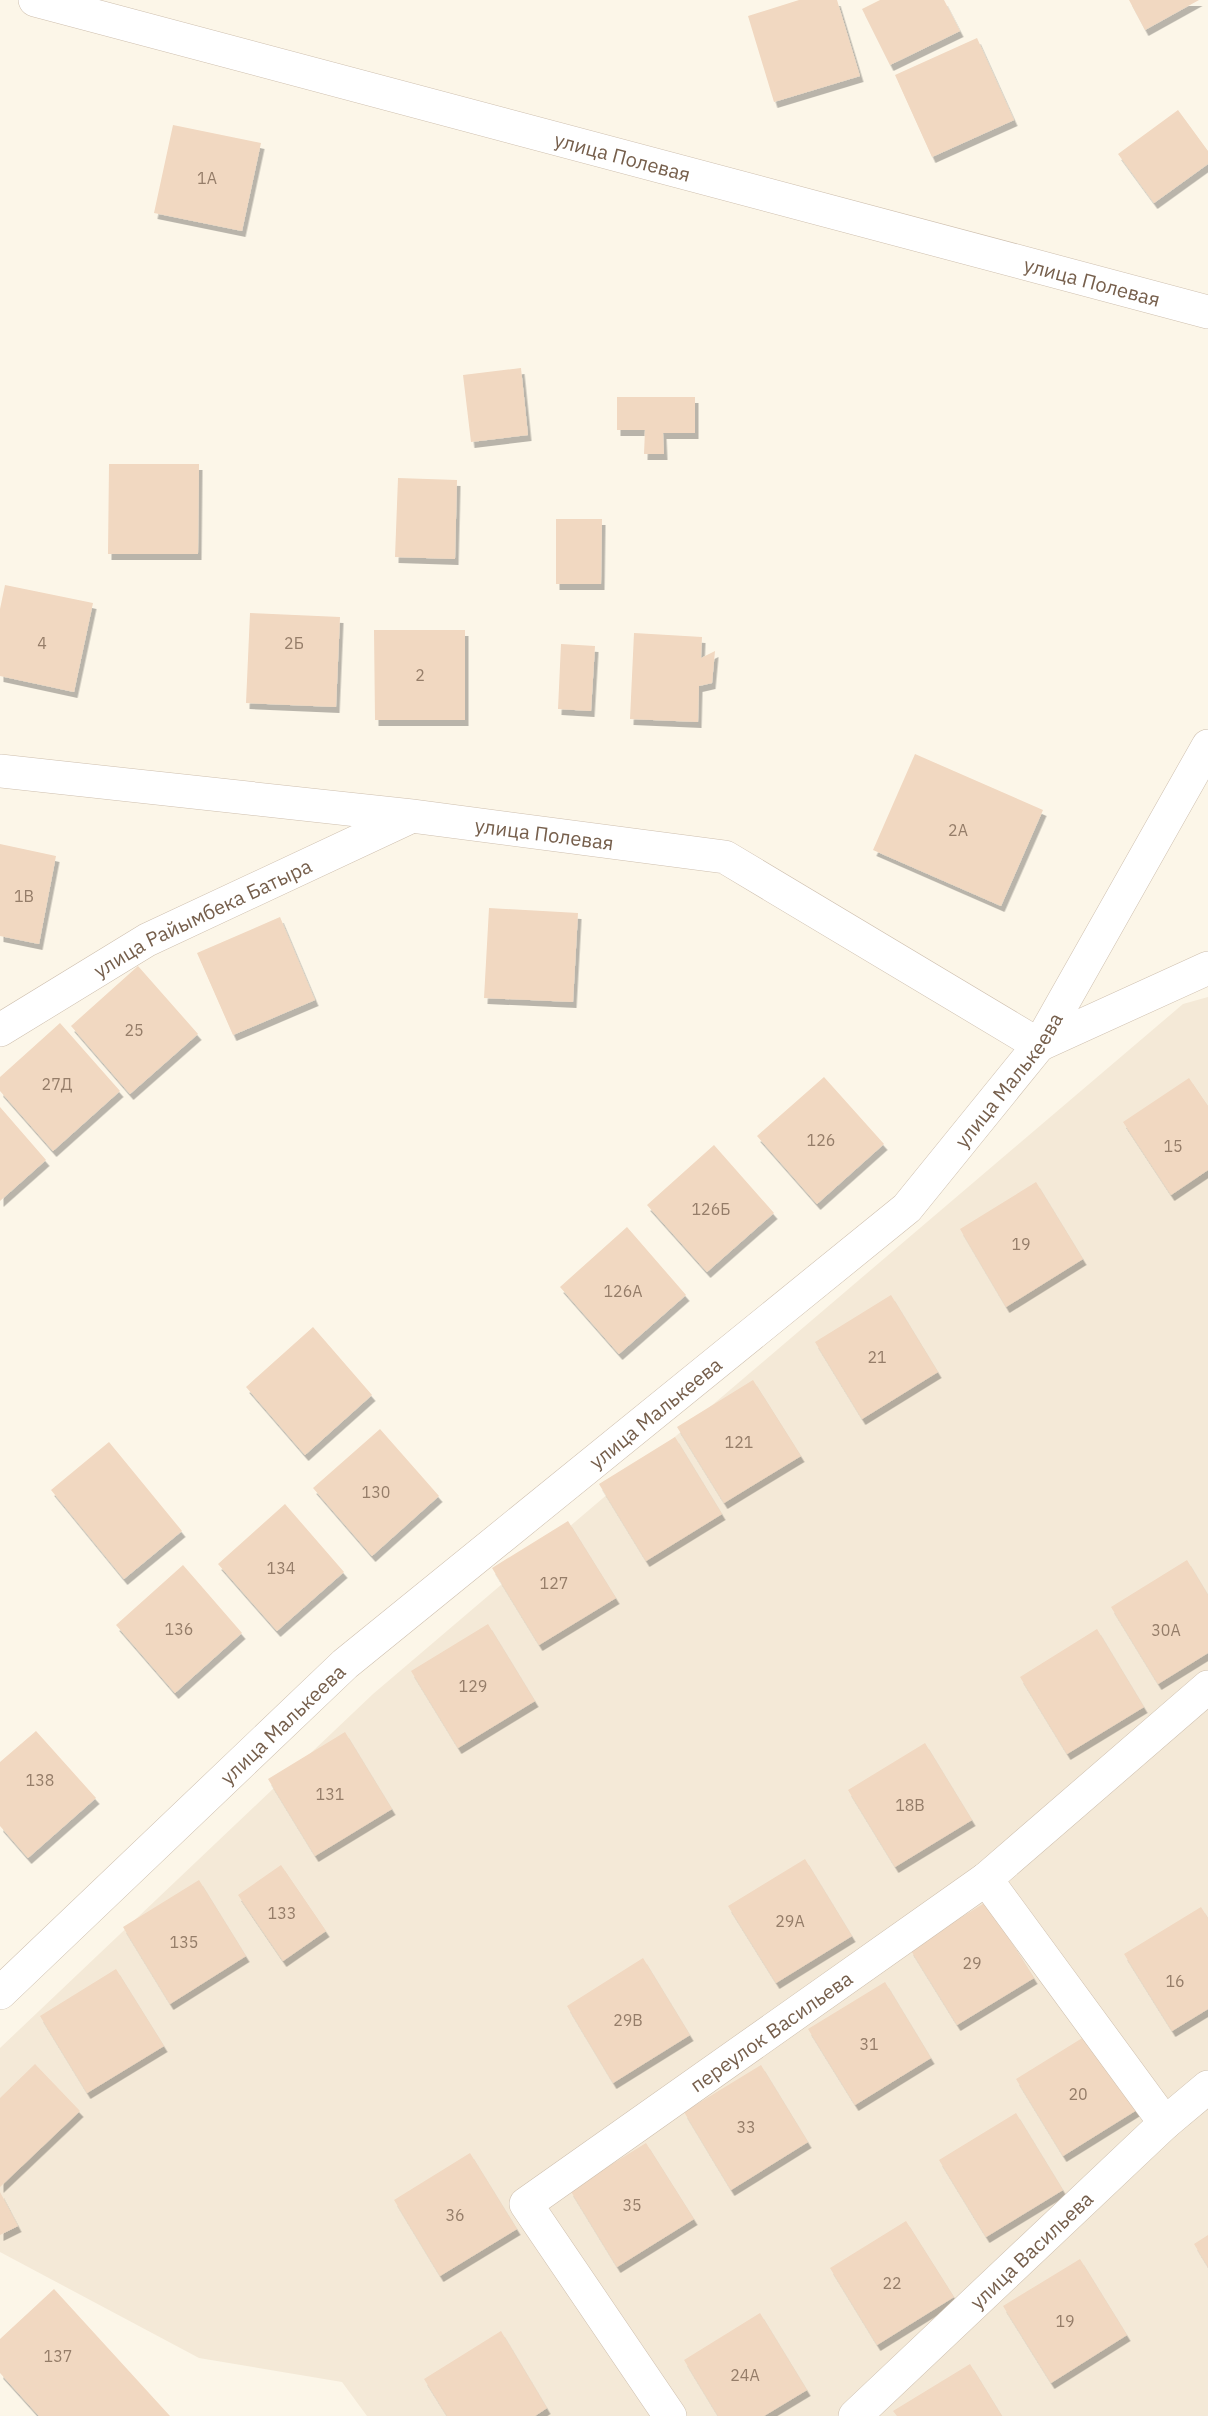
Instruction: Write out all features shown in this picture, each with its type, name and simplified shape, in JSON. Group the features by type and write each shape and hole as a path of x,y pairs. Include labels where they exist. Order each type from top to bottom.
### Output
{"street":[{"name":"улица Полевая","path":"35,0 1208,312"},
{"name":"улица Малькеева","path":"0,1993 345,1664 907,1208 1039,1045 1208,746"},
{"name":"улица Полевая","path":"0,771 412,816 725,857 1039,1045"},
{"name":"улица Райымбека Батыра","path":"0,1030 147,940 412,816"},
{"path":"1039,1045 1208,968"},
{"name":"переулок Васильева","path":"670,2416 526,2204 986,1878 1208,1687"},
{"path":"986,1878 1165,2123"},
{"name":"улица Васильева","path":"855,2416 1165,2123 1208,2086"}],"shaded area":[{"path":"1208,997 1208,2416 367,2416 342,2382 199,2358 0,2252 0,2048 373,1694 1183,1004"}],"building":[{"path":"799,0 837,0 860,76 774,102 748,16"},
{"path":"880,0 944,0 960,31 890,65 862,9"},
{"path":"1129,0 1199,0 1145,30"},
{"path":"977,38 1014,120 932,157 895,75"},
{"path":"1178,110 1208,151 1208,164 1154,203 1118,154"},
{"path":"173,125 261,143 242,231 154,213"},
{"path":"521,368 528,435 471,442 463,375"},
{"path":"617,397 695,397 695,433 663,433 664,454 644,454 645,430 617,430"},
{"path":"109,464 199,464 198,554 108,554"},
{"path":"398,478 457,480 455,559 395,557"},
{"path":"556,519 602,519 601,584 556,584"},
{"path":"5,585 93,603 74,692 0,676 0,609"},
{"path":"250,613 340,617 336,707 246,703"},
{"path":"374,630 465,630 465,720 375,720"},
{"path":"634,633 702,637 701,658 715,651 712,683 699,686 698,722 630,719"},
{"path":"561,644 595,646 591,711 558,709"},
{"path":"915,754 1043,810 1001,906 873,850"},
{"path":"0,844 56,856 39,944 0,936"},
{"path":"489,908 578,913 573,1002 484,998"},
{"path":"280,917 315,1000 233,1035 197,953"},
{"path":"138,966 198,1034 130,1094 71,1026"},
{"path":"60,1023 120,1091 53,1151 0,1091 0,1077"},
{"path":"824,1077 884,1144 817,1204 757,1136"},
{"path":"1189,1078 1208,1106 1208,1170 1171,1195 1123,1122"},
{"path":"0,1107 46,1160 0,1201"},
{"path":"714,1145 774,1213 707,1272 647,1205"},
{"path":"1036,1182 1083,1259 1006,1307 960,1229"},
{"path":"627,1227 686,1295 619,1354 560,1287"},
{"path":"891,1295 938,1372 862,1419 815,1342"},
{"path":"313,1327 372,1395 305,1455 246,1387"},
{"path":"753,1380 801,1456 724,1503 677,1427"},
{"path":"380,1429 439,1496 372,1556 313,1488"},
{"path":"675,1437 722,1514 646,1561 599,1484"},
{"path":"109,1442 182,1531 124,1579 51,1490"},
{"path":"285,1504 344,1572 277,1631 218,1564"},
{"path":"568,1521 616,1598 539,1645 492,1568"},
{"path":"1187,1560 1208,1595 1208,1653 1158,1684 1111,1607"},
{"path":"183,1565 242,1633 175,1693 116,1625"},
{"path":"488,1624 535,1701 458,1748 411,1671"},
{"path":"1097,1629 1144,1707 1067,1754 1020,1677"},
{"path":"36,1731 96,1798 28,1858 0,1826 0,1762"},
{"path":"345,1732 392,1809 315,1856 268,1779"},
{"path":"925,1743 972,1820 895,1867 848,1790"},
{"path":"805,1859 852,1936 776,1983 728,1906"},
{"path":"281,1865 326,1931 283,1961 238,1895"},
{"path":"199,1880 246,1956 170,2004 123,1927"},
{"path":"986,1902 1034,1978 957,2025 910,1949"},
{"path":"1201,1907 1208,1918 1208,2009 1172,2031 1124,1954"},
{"path":"643,1958 690,2035 613,2083 567,2006"},
{"path":"116,1969 164,2046 87,2093 40,2016"},
{"path":"885,1982 931,2058 855,2105 808,2029"},
{"path":"1092,2032 1140,2108 1063,2156 1016,2079"},
{"path":"35,2064 80,2111 0,2187 0,2098"},
{"path":"761,2065 808,2142 731,2190 684,2112"},
{"path":"1016,2113 1063,2190 986,2237 939,2160"},
{"path":"646,2143 694,2219 617,2267 570,2190"},
{"path":"470,2153 517,2229 440,2276 394,2200"},
{"path":"0,2192 18,2226 0,2235"},
{"path":"906,2221 954,2297 877,2345 830,2268"},
{"path":"1208,2235 1208,2267 1194,2244"},
{"path":"1080,2259 1127,2335 1051,2383 1003,2306"},
{"path":"54,2289 170,2416 39,2416 0,2373 0,2339"},
{"path":"760,2313 807,2390 764,2416 718,2416 684,2360"},
{"path":"501,2331 547,2408 535,2416 447,2416 424,2379"},
{"path":"970,2364 1002,2416 897,2416 893,2411"}]}
